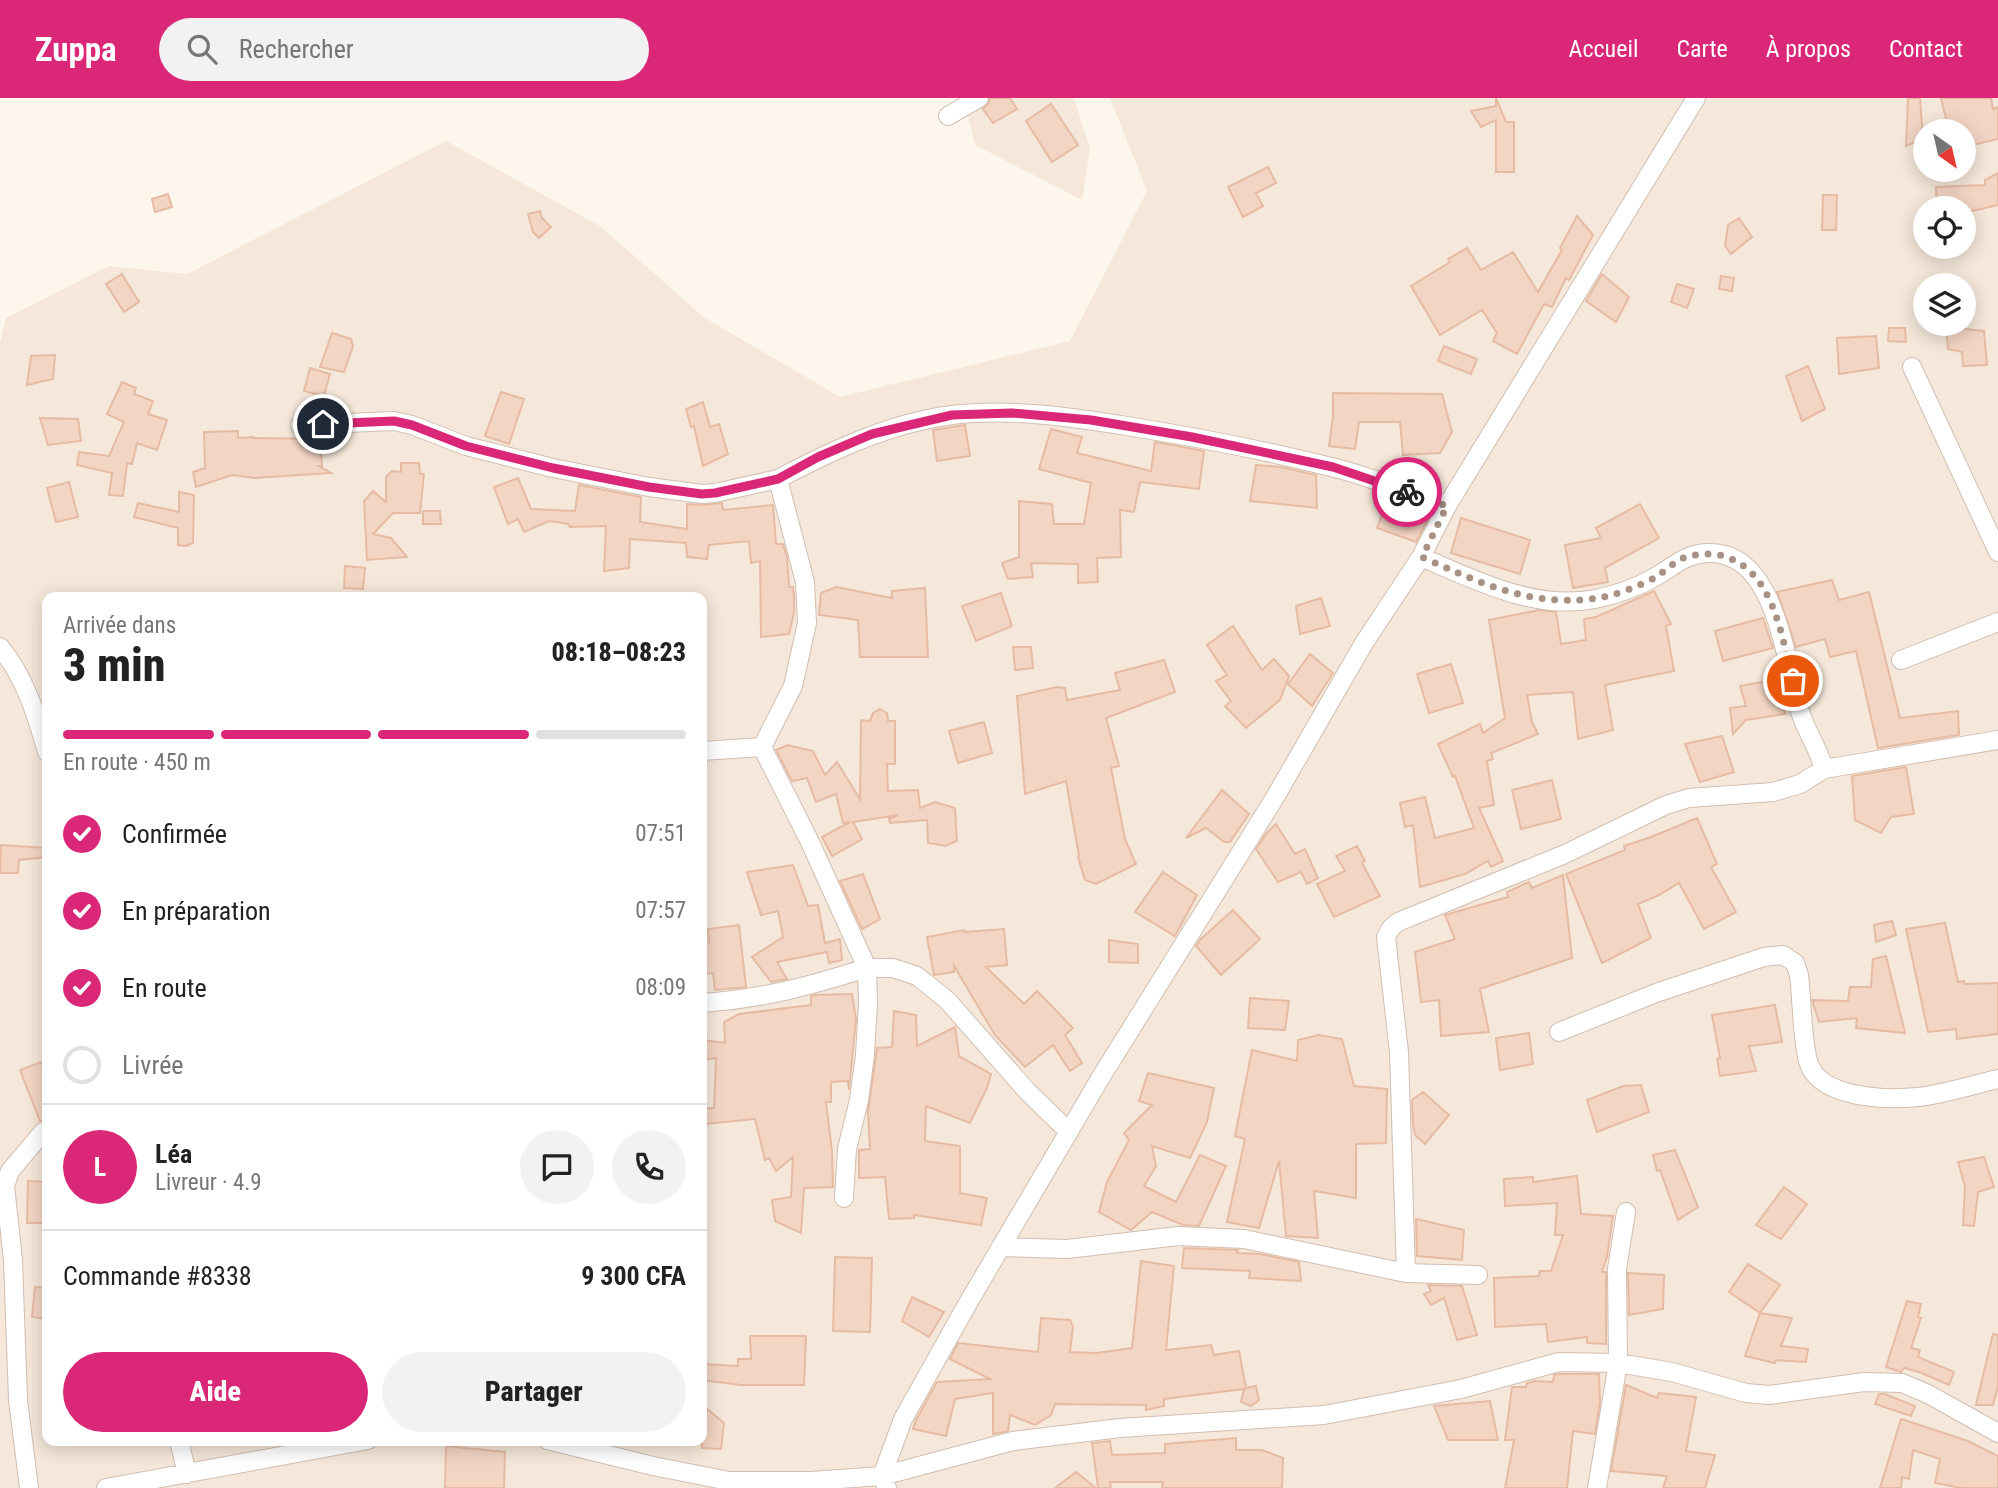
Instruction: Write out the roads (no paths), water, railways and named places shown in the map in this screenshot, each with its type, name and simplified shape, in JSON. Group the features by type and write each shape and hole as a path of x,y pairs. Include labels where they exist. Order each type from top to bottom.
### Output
{"street":[{"path":"948,116 979,98"},
{"path":"884,1482 903,1419 1069,1132 1274,799 1364,643 1422,557 1447,506 1696,98"},
{"path":"1912,367 1998,552"},
{"path":"300,425 394,421 412,425 466,446 553,468 649,487 702,494 778,479 818,457 872,434 952,415 1012,413 1091,420 1307,461 1333,467 1447,506"},
{"path":"762,747 793,686 807,622 805,582 778,479"},
{"path":"1422,557 1513,593 1553,601 1594,599 1636,586 1655,578 1683,558 1709,553 1729,557 1747,567 1772,603 1804,720 1819,750 1824,769"},
{"path":"1901,660 1998,622"},
{"path":"0,647 12,661 42,734"},
{"path":"1406,1273 1400,1064 1387,937 1391,928 1398,922 1565,854 1666,805 1689,799 1773,792 1800,783 1824,769 1998,740"},
{"path":"707,751 762,747"},
{"path":"762,747 809,840 867,968 865,1055 859,1100 847,1149 844,1198"},
{"path":"1559,1032 1656,993 1764,957 1783,955 1795,963 1799,975 1808,1063 1821,1083 1839,1091 1889,1098 1919,1097 1998,1079"},
{"path":"707,1003 737,1001 794,990 867,968 893,968 917,976 947,1000 1027,1091 1069,1132"},
{"path":"29,1488 18,1400 13,1260 5,1186 9,1171 42,1133"},
{"path":"1597,1488 1618,1363 1617,1269 1626,1212"},
{"path":"1002,1247 1067,1249 1178,1236 1244,1239 1406,1273 1478,1275"},
{"path":"571,1446 729,1481 884,1482 1013,1441 1120,1429 1324,1415 1461,1389 1559,1362 1618,1363 1672,1372 1746,1393 1769,1395 1864,1382 1902,1383 1928,1394 1998,1433"},
{"path":"180,1446 187,1474"},
{"path":"106,1488 158,1484 187,1474 336,1446"}]}
